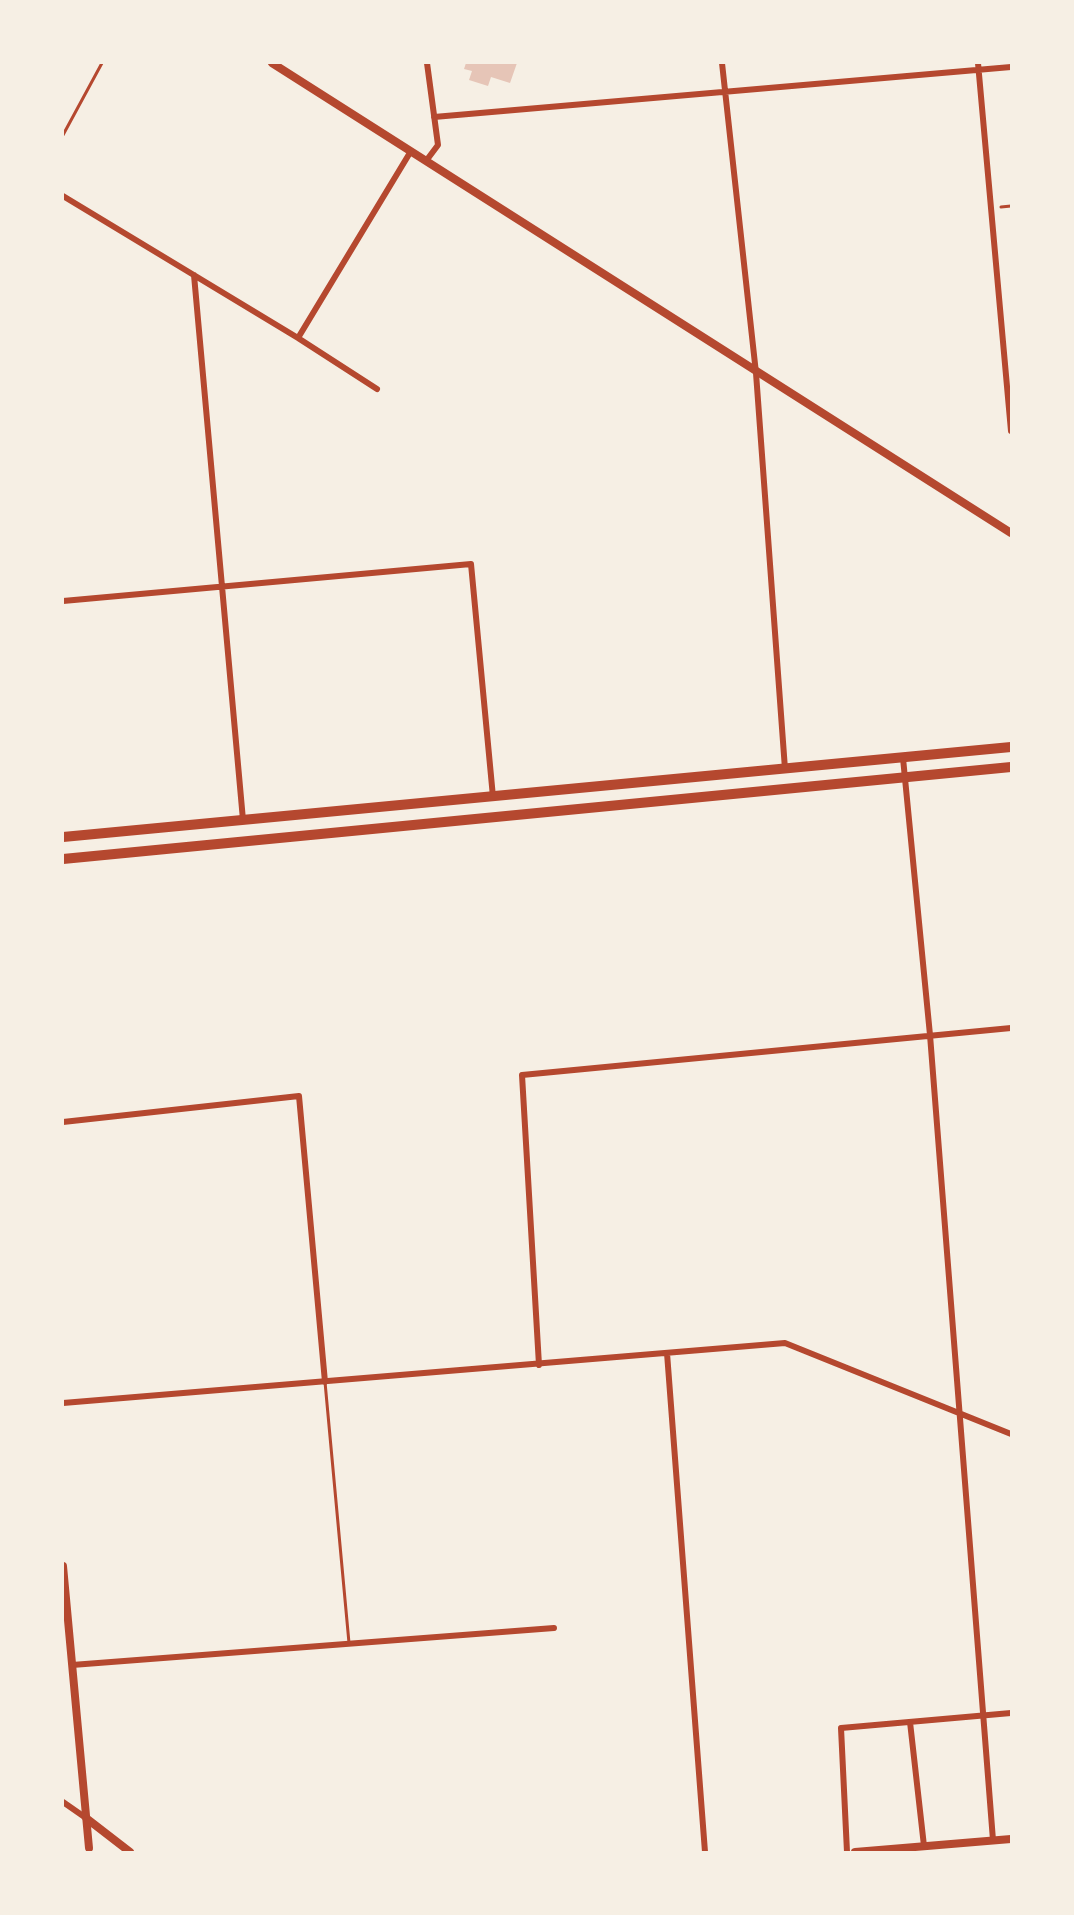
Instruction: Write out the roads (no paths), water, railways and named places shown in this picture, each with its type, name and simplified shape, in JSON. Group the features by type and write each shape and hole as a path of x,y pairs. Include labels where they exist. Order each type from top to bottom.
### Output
{"highway":[{"path":"63,837 1011,747"},
{"path":"63,859 1011,766"}],"street":[{"path":"272,63 756,373 1011,533"},
{"path":"426,161 438,145 429,100 427,63"},
{"path":"722,63 756,373 785,769"},
{"path":"434,117 725,93 978,67 1011,67"},
{"path":"978,67 1011,431"},
{"path":"298,338 411,152"},
{"path":"63,196 298,338 377,389"},
{"path":"194,275 243,820"},
{"path":"63,601 471,564 494,797"},
{"path":"903,758 930,1035 993,1840"},
{"path":"540,1365 522,1075 1011,1028"},
{"path":"63,1122 299,1096 325,1382"},
{"path":"63,1403 785,1343 1011,1434"},
{"path":"667,1353 705,1852"},
{"path":"63,1566 89,1848"},
{"path":"72,1665 554,1628"},
{"path":"847,1852 841,1728 1011,1713"},
{"path":"910,1722 924,1846"},
{"path":"63,1802 130,1852"},
{"path":"855,1852 1011,1839"}],"lane":[{"path":"325,1382 349,1644"}]}
